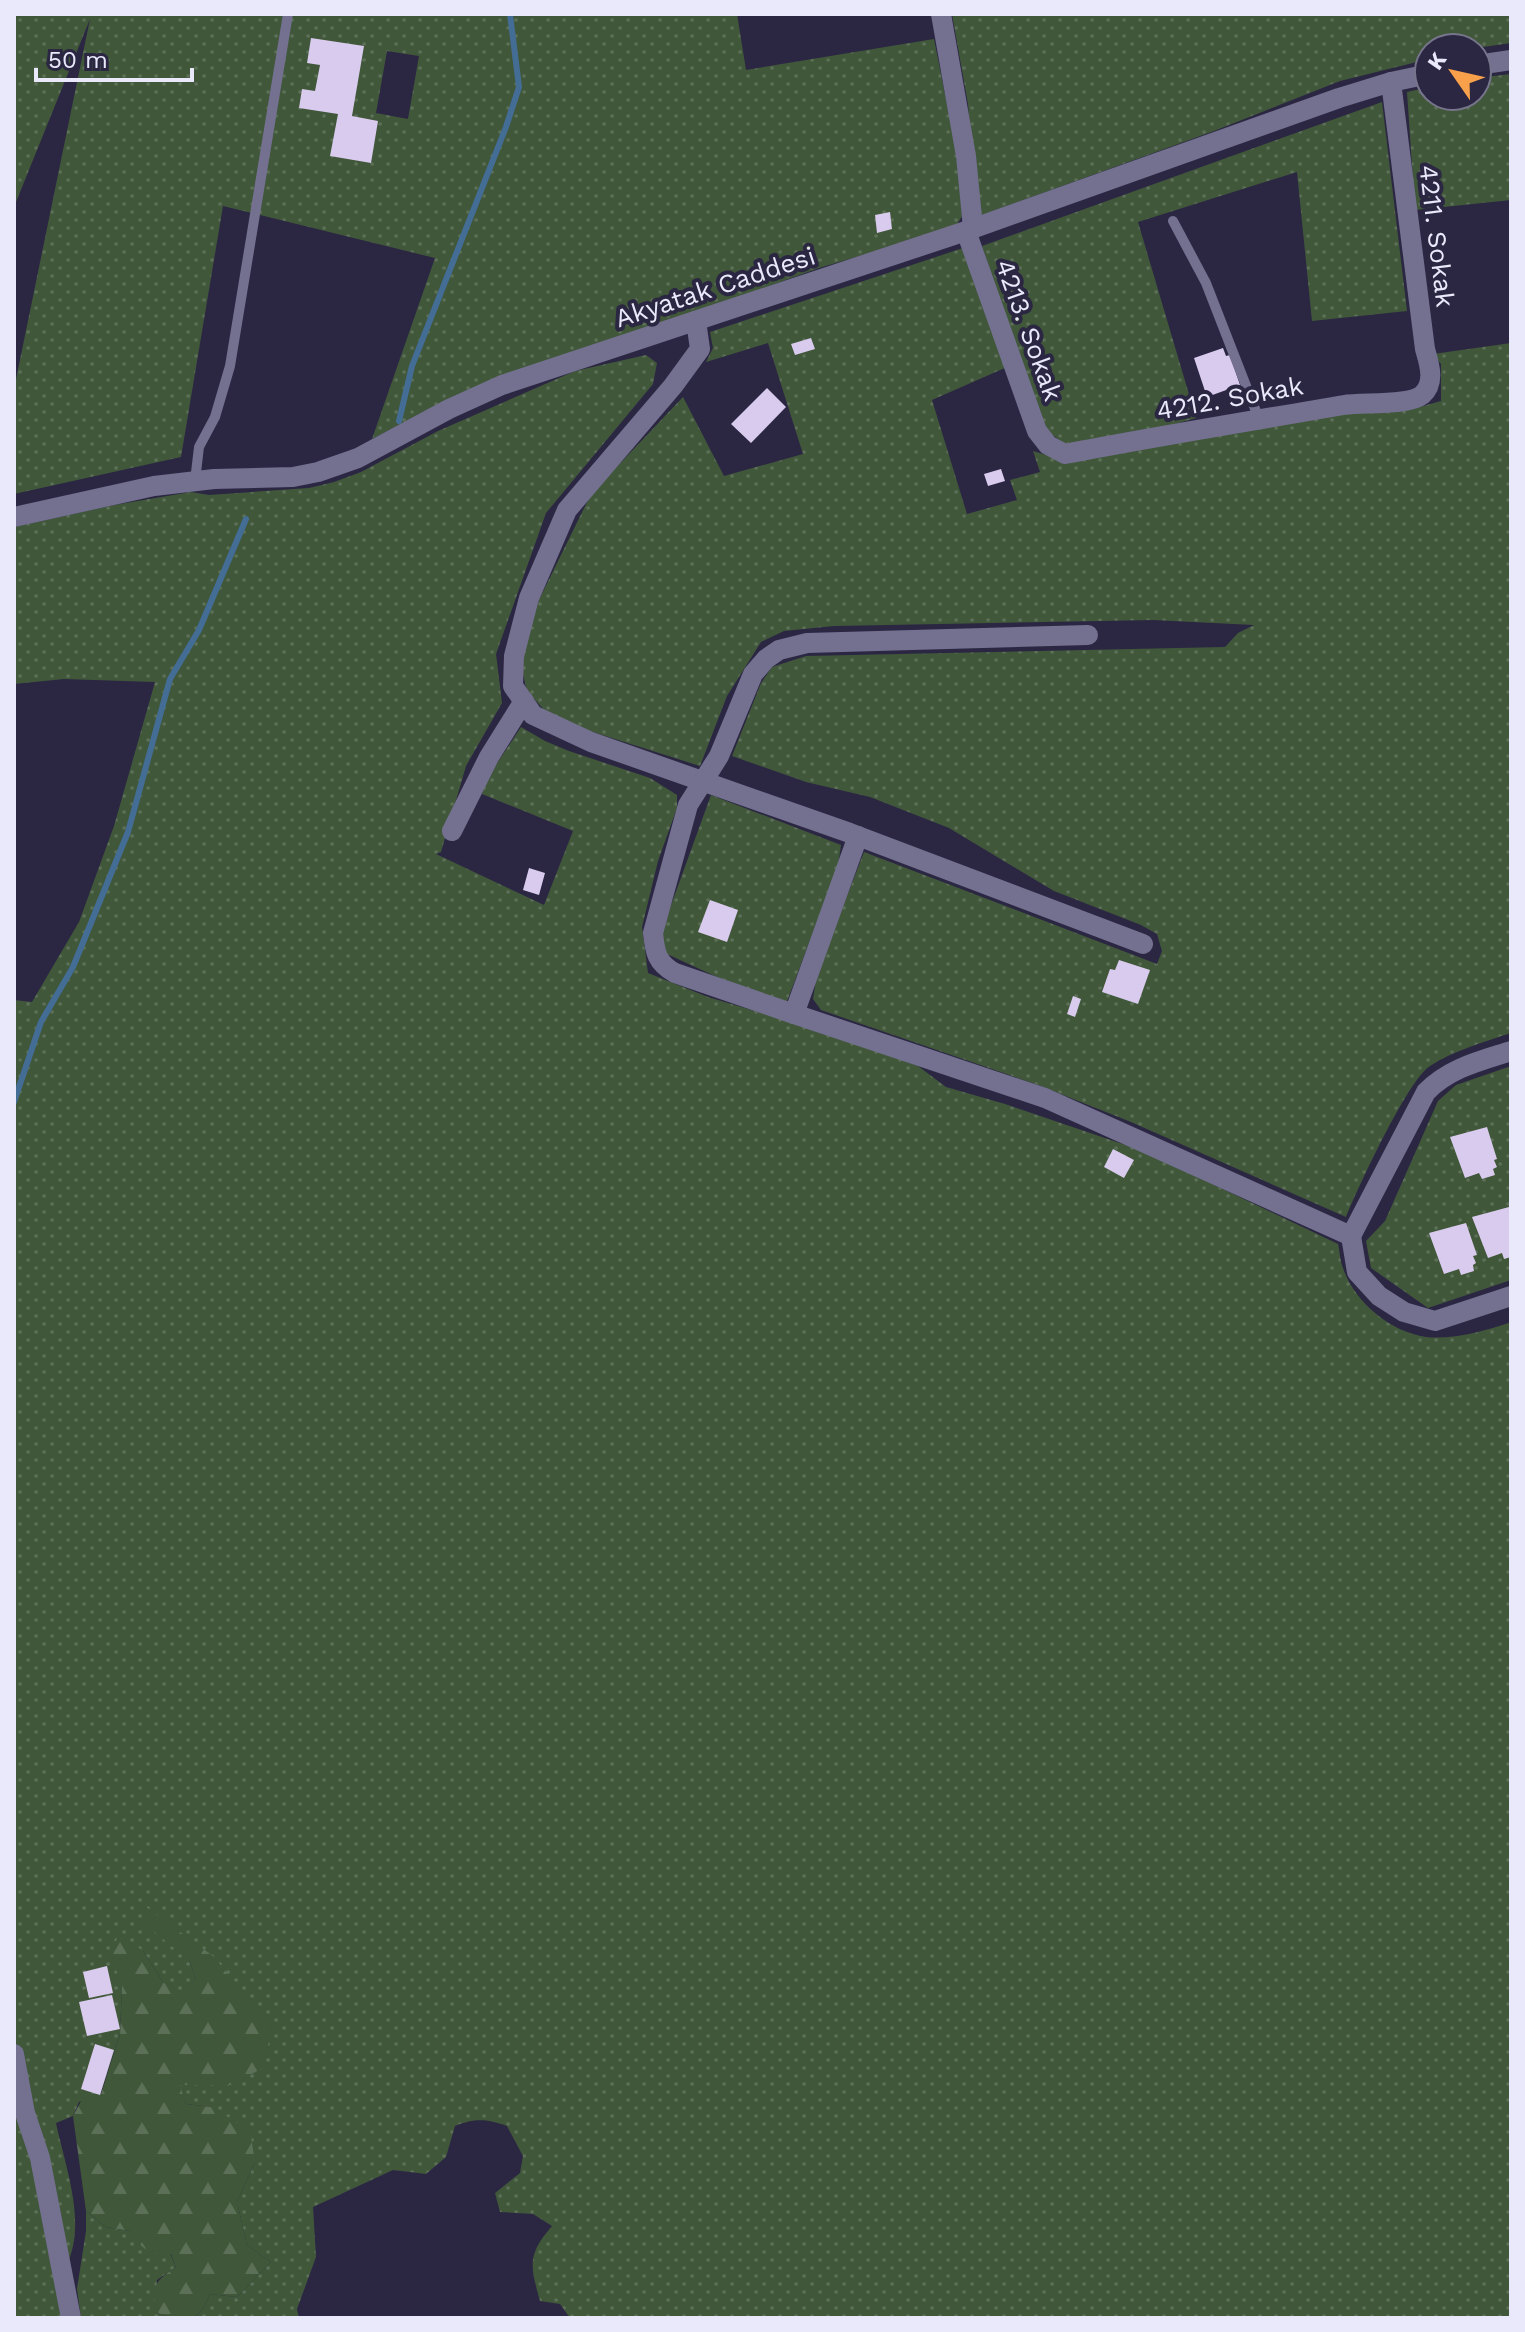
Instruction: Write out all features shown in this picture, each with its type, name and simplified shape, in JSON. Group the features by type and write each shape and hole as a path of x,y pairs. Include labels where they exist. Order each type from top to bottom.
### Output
{"street":[{"name":"4213. Sokak","path":"941,14 966,156 970,230 1037,431 1048,445"},
{"name":"Akyatak Caddesi","path":"14,517 154,486 293,477 318,472 358,458 449,409 502,385 970,230 1339,98 1413,77"},
{"name":"4211. Sokak","path":"1391,82 1430,369 1430,382 1423,394"},
{"path":"696,321 700,349 673,386 567,510 529,598 514,656 513,686 533,715 577,736 858,836 1143,944"},
{"name":"4212. Sokak","path":"1048,445 1065,454 1356,403 1410,401 1423,394"},
{"path":"1088,635 807,643 779,650 766,659 753,674 719,756 688,805 653,933 655,955 663,966 675,973 1045,1098 1351,1236"},
{"path":"452,831 489,757 524,701"},
{"path":"794,1014 858,836"},
{"path":"1511,1051 1453,1071 1437,1080 1426,1092 1351,1236 1357,1272 1379,1296 1404,1312 1435,1321 1511,1296"},
{"path":"14,2054 25,2113 40,2158 71,2318"}],"lane":[{"path":"195,481 199,447 215,417 230,366 288,14"},
{"path":"1173,221 1206,283 1259,419"}],"green space":[{"path":"14,14 737,14 746,70 934,39 954,139 962,216 955,228 819,268 430,409 372,439 435,258 223,206 181,457 14,494 14,389 90,19 14,207","holes":["387,51 419,56 408,119 376,113"]},
{"path":"952,14 1511,14 1511,43 1493,46 1493,32 1413,32 1413,63 1340,81 1214,131 977,217 968,104"},
{"path":"1511,74 1511,200 1415,210 1407,92 1413,91 1413,112 1493,112 1493,76"},
{"path":"1382,102 1407,311 1312,321 1297,172 1138,222 1196,418 1109,443 1069,447 1043,428 982,246"},
{"path":"963,248 1007,367 932,400 967,514 1017,500 1010,480 1040,472 1033,451 1066,461 1335,413 1416,408 1441,401 1441,364 1433,354 1511,343 1511,1033 1449,1055 1420,1076 1384,1136 1346,1217 1131,1122 1038,1085 821,1010 813,999 817,974 864,852 1157,964 1162,951 1157,934 1054,891 949,828 870,797 806,782 732,756 761,683 772,667 806,656 1225,647 1238,633 1254,625 1153,620 834,626 784,631 761,642 727,696 700,766 577,727 546,712 527,691 521,666 530,618 591,494 683,397 724,476 803,454 768,343 706,362 713,348 710,332"},
{"path":"646,355 657,363 653,384 546,513 496,654 502,703 466,766 441,852 436,854 544,905 573,831 482,794 488,777 521,727 569,751 650,778 677,795 677,808 658,861 642,927 648,973 708,997 812,1028 918,1066 946,1087 1143,1151 1338,1244 1348,1281 1356,1292 1376,1313 1400,1329 1426,1337 1447,1337 1511,1322 1511,2318 570,2318 560,2304 540,2301 534,2278 535,2253 552,2226 533,2214 500,2212 495,2193 520,2173 523,2156 507,2126 481,2120 455,2126 446,2157 426,2174 393,2170 313,2207 316,2257 297,2309 299,2318 194,2318 203,2309 210,2294 237,2297 271,2262 247,2245 237,2202 255,2162 212,2107 186,2104 179,2084 231,2085 272,2027 142,1922 189,1960 196,1978 182,1994 163,1982 143,1951 122,1985 120,2034 100,2095 79,2102 73,2116 56,2123 75,2212 73,2248 67,2264 14,2033 14,1000 32,1002 79,922 114,826 155,682 64,679 14,684 14,527 191,492 209,495 309,488 334,482 361,472 438,431 575,371"},
{"path":"711,795 841,845 838,866 786,1004 667,954 658,941"},
{"path":"1511,1066 1511,1280 1428,1308 1371,1268 1366,1241 1385,1221 1438,1101 1456,1085"},
{"path":"142,1904 213,1956 272,2027 263,2068 231,2085 180,2085 186,2104 212,2107 250,2131 255,2162 237,2202 247,2245 271,2262 237,2297 210,2294 203,2309 194,2318 170,2318 156,2312 156,2285 176,2267 171,2254 151,2252 130,2231 106,2227 86,2211 73,2116 87,2090 101,2094 120,2034 122,1985 109,1951 120,1935 143,1951 163,1982 182,1993 196,1978 189,1960 142,1922"},
{"path":"14,2090 36,2173 62,2318 14,2318"},
{"path":"86,2211 106,2227 130,2231 170,2253 176,2267 157,2280 156,2312 170,2318 81,2318 77,2289"}],"building":[{"path":"311,38 364,46 352,116 378,121 371,163 330,156 338,114 299,108 302,89 315,91 320,65 307,63"},
{"path":"890,212 892,229 877,233 875,215"},
{"path":"811,338 815,349 795,355 791,344"},
{"path":"1223,348 1226,356 1230,355 1240,385 1207,397 1194,358"},
{"path":"767,388 786,407 751,443 731,424"},
{"path":"1001,469 1005,481 988,486 984,474"},
{"path":"529,868 545,873 539,895 523,890"},
{"path":"710,900 738,910 727,942 698,932"},
{"path":"1119,960 1150,970 1138,1004 1102,992 1110,969 1115,970"},
{"path":"1073,996 1081,999 1075,1017 1067,1014"},
{"path":"1487,1127 1497,1159 1494,1160 1497,1167 1493,1169 1495,1175 1482,1179 1479,1173 1465,1178 1450,1137"},
{"path":"1113,1149 1134,1160 1124,1178 1104,1167"},
{"path":"1509,1207 1511,1257 1504,1259 1502,1253 1488,1258 1472,1217"},
{"path":"1466,1223 1477,1255 1473,1256 1476,1263 1473,1265 1474,1271 1461,1275 1459,1269 1444,1274 1429,1233"},
{"path":"107,1966 113,1993 89,1998 83,1972"},
{"path":"112,1995 120,2029 87,2036 79,2002"},
{"path":"95,2044 114,2050 100,2095 81,2089"}],"waterway":[{"path":"399,421 412,366 519,87 510,14"},
{"path":"14,1102 41,1022 73,967 128,832 170,679 199,630 246,519"}]}
